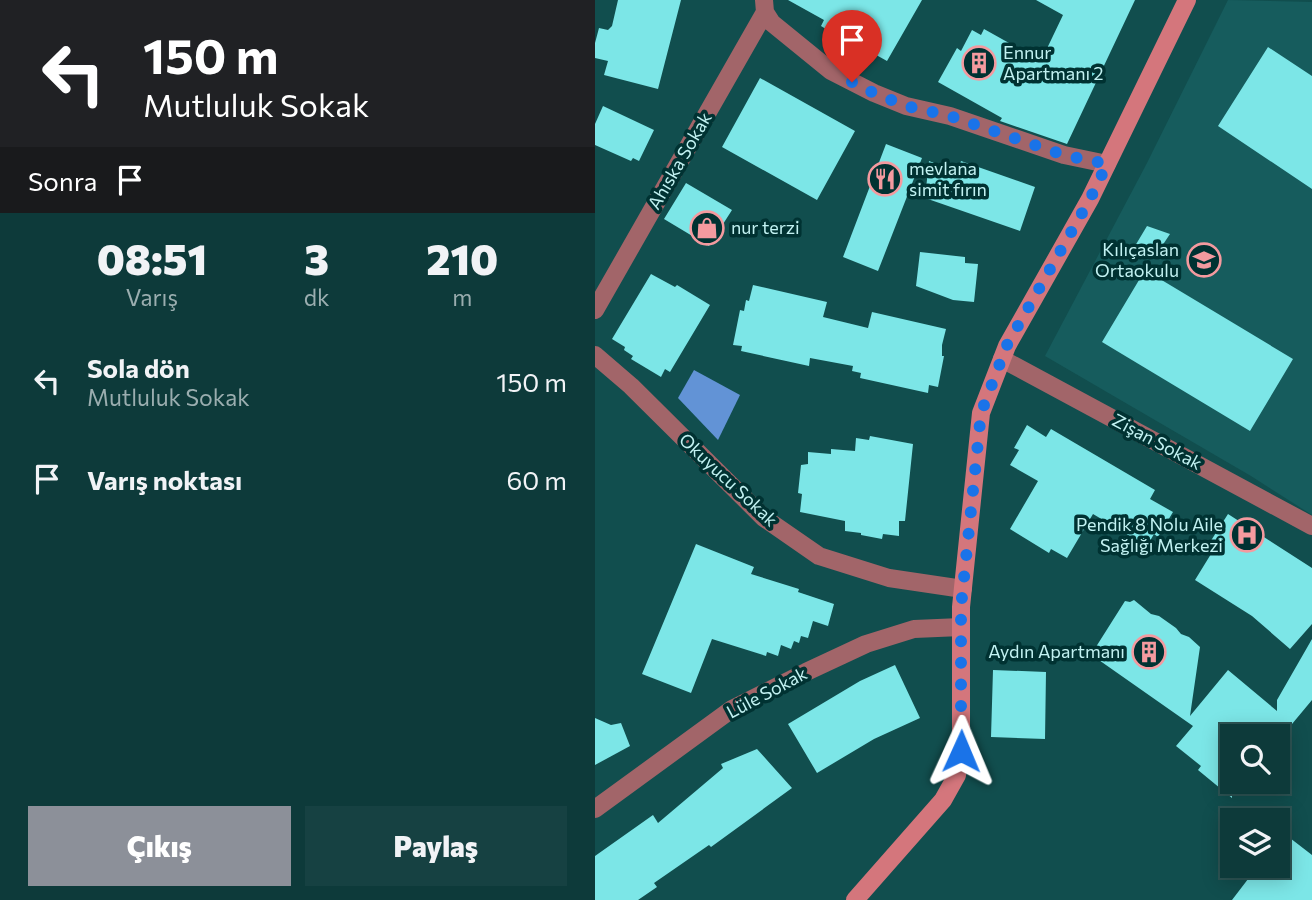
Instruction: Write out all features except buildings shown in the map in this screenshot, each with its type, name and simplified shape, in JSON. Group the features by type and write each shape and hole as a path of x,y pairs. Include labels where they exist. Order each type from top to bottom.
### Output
{"street":[{"path":"855,900 943,800 957,775 961,751 963,589 981,413 1002,359 1090,199 1187,0"},
{"path":"765,6 772,23 831,71 874,93 906,106 950,116 1064,155 1107,164"},
{"name":"Ahıska Sokak","path":"595,310 765,6"},
{"name":"Okuyucu Sokak","path":"595,355 631,386 764,518 819,556 889,578 963,589"},
{"name":"Zişan Sokak","path":"1002,359 1312,526"},
{"name":"Lüle Sokak","path":"595,809 732,709 806,672 866,644 914,629 961,627"}],"shaded area":[{"name":"Kılıçaslan Ortaokulu","path":"1228,0 1312,2 1312,515 1251,476 1045,356 1147,163"}],"water":[{"path":"694,370 740,395 718,440 678,398"}],"place":[{"name":"Ennur Apartmanı 2","path":"979,63"},
{"name":"mevlana simit fırın","path":"885,179"},
{"name":"nur terzi","path":"707,228"},
{"name":"Kılıçaslan Ortaokulu","path":"1204,260"},
{"name":"Pendik 8 Nolu Aile Sağlığı Merkezi","path":"1247,535"},
{"name":"Aydın Apartmanı","path":"1149,652"}],"route":[{"path":"852,82 906,106 950,116 1064,155 1107,164 1007,345 981,413 961,607 961,751"}]}
